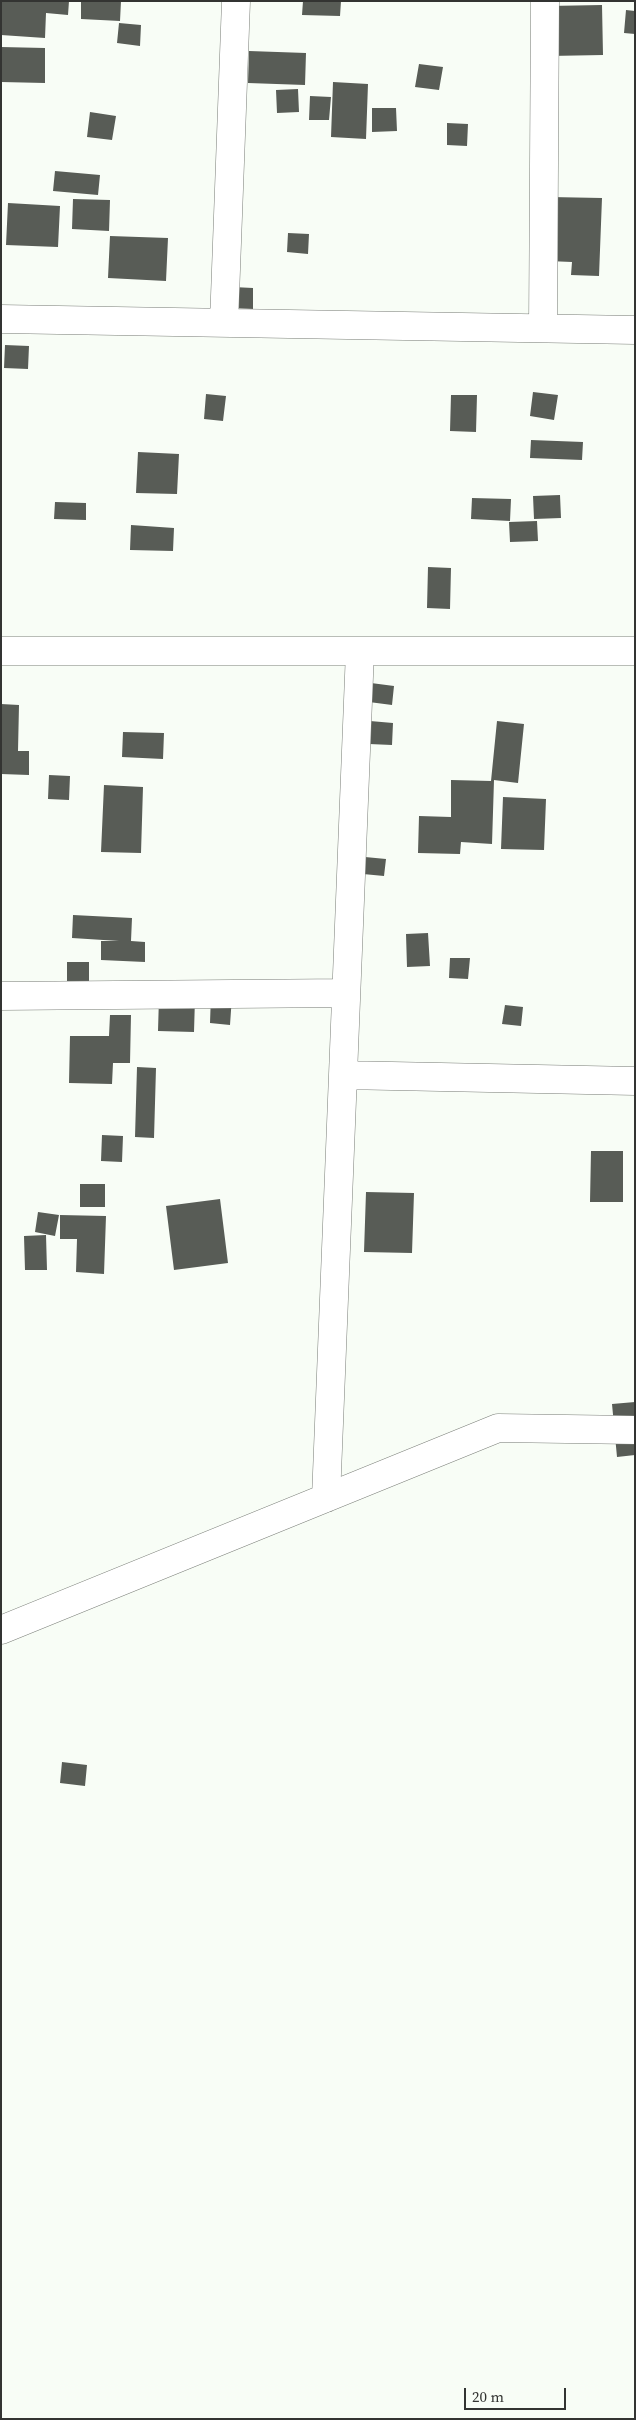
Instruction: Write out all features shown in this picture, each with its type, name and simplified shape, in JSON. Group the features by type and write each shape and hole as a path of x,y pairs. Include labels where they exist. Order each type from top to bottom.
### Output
{"street":[{"path":"224,322 236,1"},
{"path":"543,328 545,1"},
{"path":"1,318 635,330"},
{"path":"1,651 635,651"},
{"path":"326,1498 360,651"},
{"path":"1,996 346,993"},
{"path":"343,1075 635,1081"},
{"path":"1,1630 498,1428 635,1430"}],"building":[{"path":"1,1 69,1 68,15 46,13 45,38 1,35"},
{"path":"81,1 121,1 120,21 81,19"},
{"path":"303,1 341,1 340,16 302,15"},
{"path":"602,5 603,55 549,56 548,6"},
{"path":"626,10 635,11 635,34 624,33"},
{"path":"119,23 141,25 140,46 117,43"},
{"path":"1,47 45,48 45,83 1,82"},
{"path":"249,51 306,53 305,85 248,83"},
{"path":"419,64 443,67 439,90 415,87"},
{"path":"333,82 368,84 366,139 331,137"},
{"path":"298,89 299,112 277,113 276,90"},
{"path":"310,96 331,97 329,120 309,120"},
{"path":"372,108 396,108 397,131 372,132"},
{"path":"90,112 116,116 112,140 87,137"},
{"path":"447,123 468,124 467,146 447,145"},
{"path":"55,171 100,175 98,195 53,191"},
{"path":"550,197 602,198 599,276 571,275 572,262 548,261"},
{"path":"73,199 110,200 109,231 72,229"},
{"path":"8,203 60,206 58,247 6,245"},
{"path":"288,233 309,234 308,254 287,252"},
{"path":"110,236 168,238 166,281 108,278"},
{"path":"233,287 253,288 253,309 232,308"},
{"path":"5,345 29,346 28,369 4,368"},
{"path":"533,392 558,395 554,420 530,416"},
{"path":"206,394 226,396 223,421 204,419"},
{"path":"451,395 477,395 476,432 450,431"},
{"path":"531,440 583,442 582,460 530,458"},
{"path":"138,452 179,454 177,494 136,493"},
{"path":"560,495 561,518 534,519 533,496"},
{"path":"472,498 511,499 510,521 471,519"},
{"path":"55,502 86,503 86,520 54,519"},
{"path":"537,521 538,541 510,542 509,522"},
{"path":"131,525 174,528 173,551 130,550"},
{"path":"428,567 451,568 450,609 427,608"},
{"path":"371,683 394,686 392,705 369,702"},
{"path":"1,704 19,705 18,751 29,751 29,775 1,774"},
{"path":"370,721 393,723 392,745 369,744"},
{"path":"497,721 524,724 518,783 494,780 492,844 461,842 460,854 418,853 419,816 451,817 451,780 491,781"},
{"path":"123,732 164,733 163,759 122,757"},
{"path":"49,775 70,776 69,800 48,799"},
{"path":"104,785 143,787 141,853 101,852"},
{"path":"503,797 546,799 544,850 501,849"},
{"path":"365,857 386,859 384,876 363,874"},
{"path":"73,915 132,918 131,941 145,942 145,962 101,960 101,941 119,941 72,938"},
{"path":"428,933 430,966 407,967 406,934"},
{"path":"450,958 470,958 468,979 449,978"},
{"path":"67,962 89,962 89,989 67,990"},
{"path":"211,994 232,996 230,1025 210,1023"},
{"path":"159,997 195,998 194,1032 158,1031"},
{"path":"505,1005 523,1007 521,1026 502,1024"},
{"path":"110,1015 131,1015 130,1063 113,1063 112,1084 69,1083 70,1036 109,1036"},
{"path":"137,1067 156,1068 154,1138 135,1137"},
{"path":"102,1135 123,1136 122,1162 101,1161"},
{"path":"591,1151 623,1151 623,1202 590,1202"},
{"path":"80,1184 105,1184 105,1207 80,1207"},
{"path":"366,1192 414,1193 412,1253 364,1252"},
{"path":"220,1199 228,1263 174,1270 166,1206"},
{"path":"38,1212 59,1215 55,1236 35,1232"},
{"path":"60,1215 106,1216 104,1274 76,1272 77,1239 60,1239"},
{"path":"46,1235 47,1270 25,1270 24,1236"},
{"path":"635,1402 635,1455 617,1457 612,1404"},
{"path":"62,1762 87,1765 85,1786 60,1783"}]}
